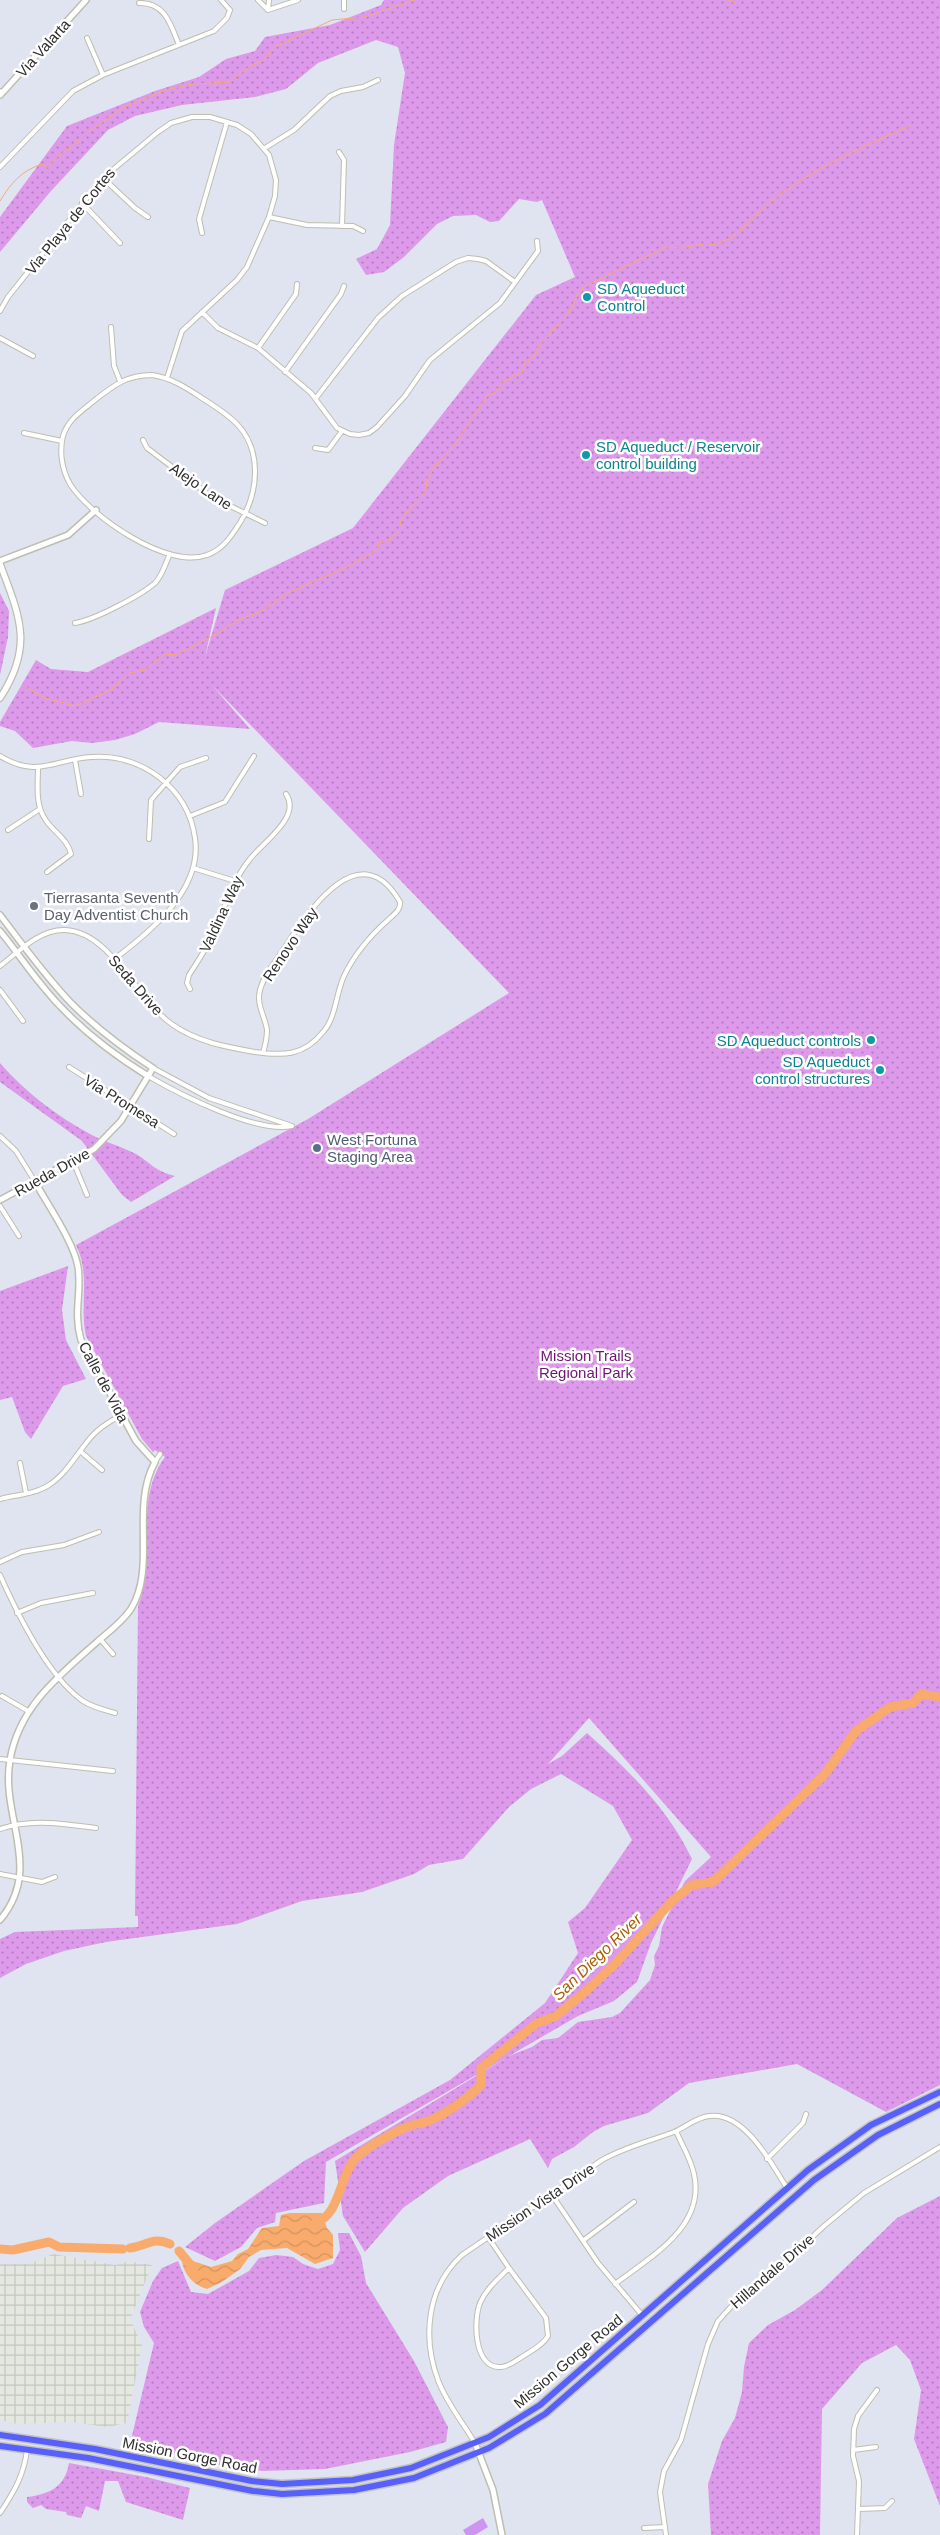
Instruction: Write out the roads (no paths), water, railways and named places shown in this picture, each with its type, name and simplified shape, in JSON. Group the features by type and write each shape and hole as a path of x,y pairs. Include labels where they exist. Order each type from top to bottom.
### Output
{"main road":[{"path":"0,562 18,610 22,637 14,673 0,698"},
{"name":"Mission Gorge Road","path":"0,2435 95,2449 252,2481 282,2484 353,2480 410,2468 475,2443 540,2405 787,2188 835,2149 871,2125 940,2092"},
{"name":"Mission Gorge Road","path":"0,2446 27,2448 88,2458 236,2488 282,2494 354,2490 414,2478 480,2452 521,2431 545,2414 800,2192 844,2157 878,2135 940,2104"}],"street":[{"name":"Via Valarta","path":"1,93 86,0"},
{"path":"0,167 73,91 103,75 214,30 227,18 230,10 221,0"},
{"path":"258,0 268,10"},
{"path":"268,10 269,0"},
{"path":"268,10 298,0"},
{"path":"344,0 344,9"},
{"path":"139,3 153,5 162,11 169,19 179,45"},
{"path":"87,38 103,75"},
{"path":"265,148 294,130 330,96 340,91 363,87 378,80"},
{"name":"Via Playa de Cortes","path":"0,311 8,297 82,203 102,178 117,164 171,123 202,116 226,122"},
{"path":"167,378 179,336 237,280 247,267 269,217 275,196 276,180 265,148 251,134 226,122 199,219 202,233"},
{"path":"339,152 344,160 342,226"},
{"path":"102,178 135,208 148,217"},
{"path":"82,203 120,243"},
{"path":"269,217 308,225 353,226 363,231"},
{"path":"202,312 218,328 258,348 316,398 329,420 342,431 359,435 369,433 377,427 405,396 430,360 500,303 538,251 537,240"},
{"path":"316,398 378,318 402,296 456,262 468,258 486,261 515,282"},
{"path":"258,348 296,294 296,284"},
{"path":"286,372 341,294 344,286"},
{"path":"111,327 114,366 120,381"},
{"path":"0,338 33,356"},
{"path":"141,375 167,378 178,382 230,417 245,434 253,452 255,471 245,514 231,537 215,551 193,558 170,556 140,542 96,510 73,488 67,477 62,458 62,441 68,426 76,416 120,381 141,375"},
{"path":"315,448 328,450 342,431"},
{"path":"24,433 62,441"},
{"name":"Alejo Lane","path":"143,440 147,448 199,488 265,523"},
{"path":"0,562 68,535 96,510"},
{"path":"75,623 88,621 156,582 170,556"},
{"path":"0,756 17,765 38,768 99,757 123,760 146,769 166,782 181,798 190,816 196,843 192,868 180,895 148,932 114,960"},
{"path":"190,816 225,802 254,756"},
{"path":"149,838 151,800 180,768 206,758"},
{"path":"75,760 81,794"},
{"path":"38,768 40,809 45,819 70,847 71,854 47,872"},
{"name":"Valdina Way","path":"190,989 187,983 190,975 215,929 235,880 252,855 273,837 288,815 290,803 286,794"},
{"path":"8,830 40,809"},
{"path":"192,868 235,880"},
{"name":"Renovo Way","path":"263,1053 266,1030 260,1006 261,987 300,924 318,902 343,880 359,874 369,874 382,879 397,897"},
{"name":"Seda Drive","path":"0,966 46,933 64,930 82,933 94,939 114,960 152,1007 174,1025 197,1038 216,1045 279,1056 301,1051 314,1043 325,1031 344,976 356,954 369,938 398,911 400,903 397,897"},
{"path":"0,915 48,978 72,1004 110,1038 153,1068 209,1098 292,1126 281,1128 227,1114 196,1101 148,1076 104,1045 65,1011 40,984 18,952 0,931"},
{"path":"0,990 23,1021"},
{"name":"Via Promesa","path":"69,1067 174,1134"},
{"name":"Rueda Drive","path":"0,1200 94,1149 121,1120 153,1068"},
{"name":"Calle de Vida","path":"0,1136 16,1151 75,1256 80,1281 76,1323 81,1340 136,1441 155,1462"},
{"path":"72,1161 87,1195"},
{"path":"0,1206 19,1236"},
{"path":"0,1499 50,1485 60,1477 80,1451 105,1424 121,1415"},
{"path":"80,1451 102,1470"},
{"path":"0,1920 14,1900 20,1877 20,1845 9,1784 10,1760 21,1724 49,1684 122,1621 135,1602 142,1574 143,1493 146,1477 160,1454"},
{"path":"20,1463 26,1493"},
{"path":"0,1562 22,1552 64,1544 100,1532"},
{"path":"0,1574 17,1613 58,1676 84,1702 115,1713"},
{"path":"17,1613 42,1603 93,1593"},
{"path":"100,1639 114,1654"},
{"path":"2,1696 28,1712"},
{"path":"0,1759 113,1771"},
{"path":"0,1829 15,1824 40,1822 96,1828"},
{"path":"0,1874 42,1882 55,1877"},
{"path":"767,2159 803,2123 806,2114"},
{"name":"Mission Vista Drive","path":"475,2443 438,2379 430,2344 430,2319 438,2285 447,2271 462,2255 618,2151 676,2131 695,2120 709,2116 726,2118 740,2125 787,2188"},
{"path":"615,2284 676,2237 689,2217 695,2198 694,2175 676,2131"},
{"name":"Hillandale Drive","path":"666,2535 660,2492 664,2472 681,2440 708,2344 718,2321 738,2299 760,2286 824,2226 864,2193 940,2147"},
{"path":"552,2195 598,2263 642,2315"},
{"path":"584,2240 634,2202"},
{"path":"488,2237 546,2318 548,2336 535,2348 503,2368 495,2367 486,2362 480,2353 476,2324 479,2305 486,2292 509,2268"},
{"path":"857,2535 859,2481 852,2450 854,2429 858,2416 877,2390"},
{"path":"475,2443 493,2490 502,2535"},
{"path":"852,2450 876,2447"},
{"path":"0,2513 14,2492 24,2470 27,2448"},
{"path":"859,2509 885,2508 892,2501"},
{"path":"644,2528 665,2527"}],"water":[{"path":"290,2213 322,2213 327,2228 333,2235 333,2258 315,2264 287,2248 261,2250 249,2257 240,2269 222,2282 207,2289 194,2282 185,2272 182,2262 187,2259 211,2267 232,2261 238,2254 248,2249 262,2228 279,2226 281,2215"}],"waterway":[{"path":"85,134 124,107 166,90 193,84 229,82 252,65 264,60 275,47 332,20 364,17 415,0"},
{"path":"728,0 736,3"},
{"path":"710,245 727,240 735,235 768,204 801,180 855,151 910,126"},
{"path":"0,201 22,174 42,164 49,168 55,159 82,138"},
{"path":"26,687 45,698 76,706 112,689 129,673 145,670 163,655 178,654 220,632 236,621 264,610 287,593 347,567 377,550 379,543 388,541 402,528 400,523 402,518 421,497 427,487 426,482 434,467 453,447 488,395 496,392 504,381 522,373 525,362 535,357 538,347 571,310 578,292 587,285 666,247 682,248 703,244"},
{"name":"San Diego River","path":"315,2223 323,2219 330,2212 349,2168 359,2155 395,2132 429,2121 451,2109 470,2095 481,2085 481,2068 537,2023 556,2016 586,1991 615,1964 673,1900 692,1885 713,1882 824,1775 856,1731 890,1707 913,1703 921,1694 940,1697"},
{"name":"San Diego River","path":"130,2248 154,2241 170,2244"},
{"name":"San Diego River","path":"0,2249 13,2250 49,2242 59,2247 123,2249"},
{"name":"San Diego River","path":"179,2251 194,2269"}],"place":[{"name":"SD Aqueduct Control","path":"587,297"},
{"name":"SD Aqueduct / Reservoir control building","path":"586,455"},
{"name":"Tierrasanta Seventh Day Adventist Church","path":"34,906"},
{"name":"SD Aqueduct controls","path":"871,1040"},
{"name":"SD Aqueduct control structures","path":"880,1070"},
{"name":"West Fortuna Staging Area","path":"317,1148"}],"park label":[{"name":"Mission Trails Regional Park","path":"586,1364"}]}
